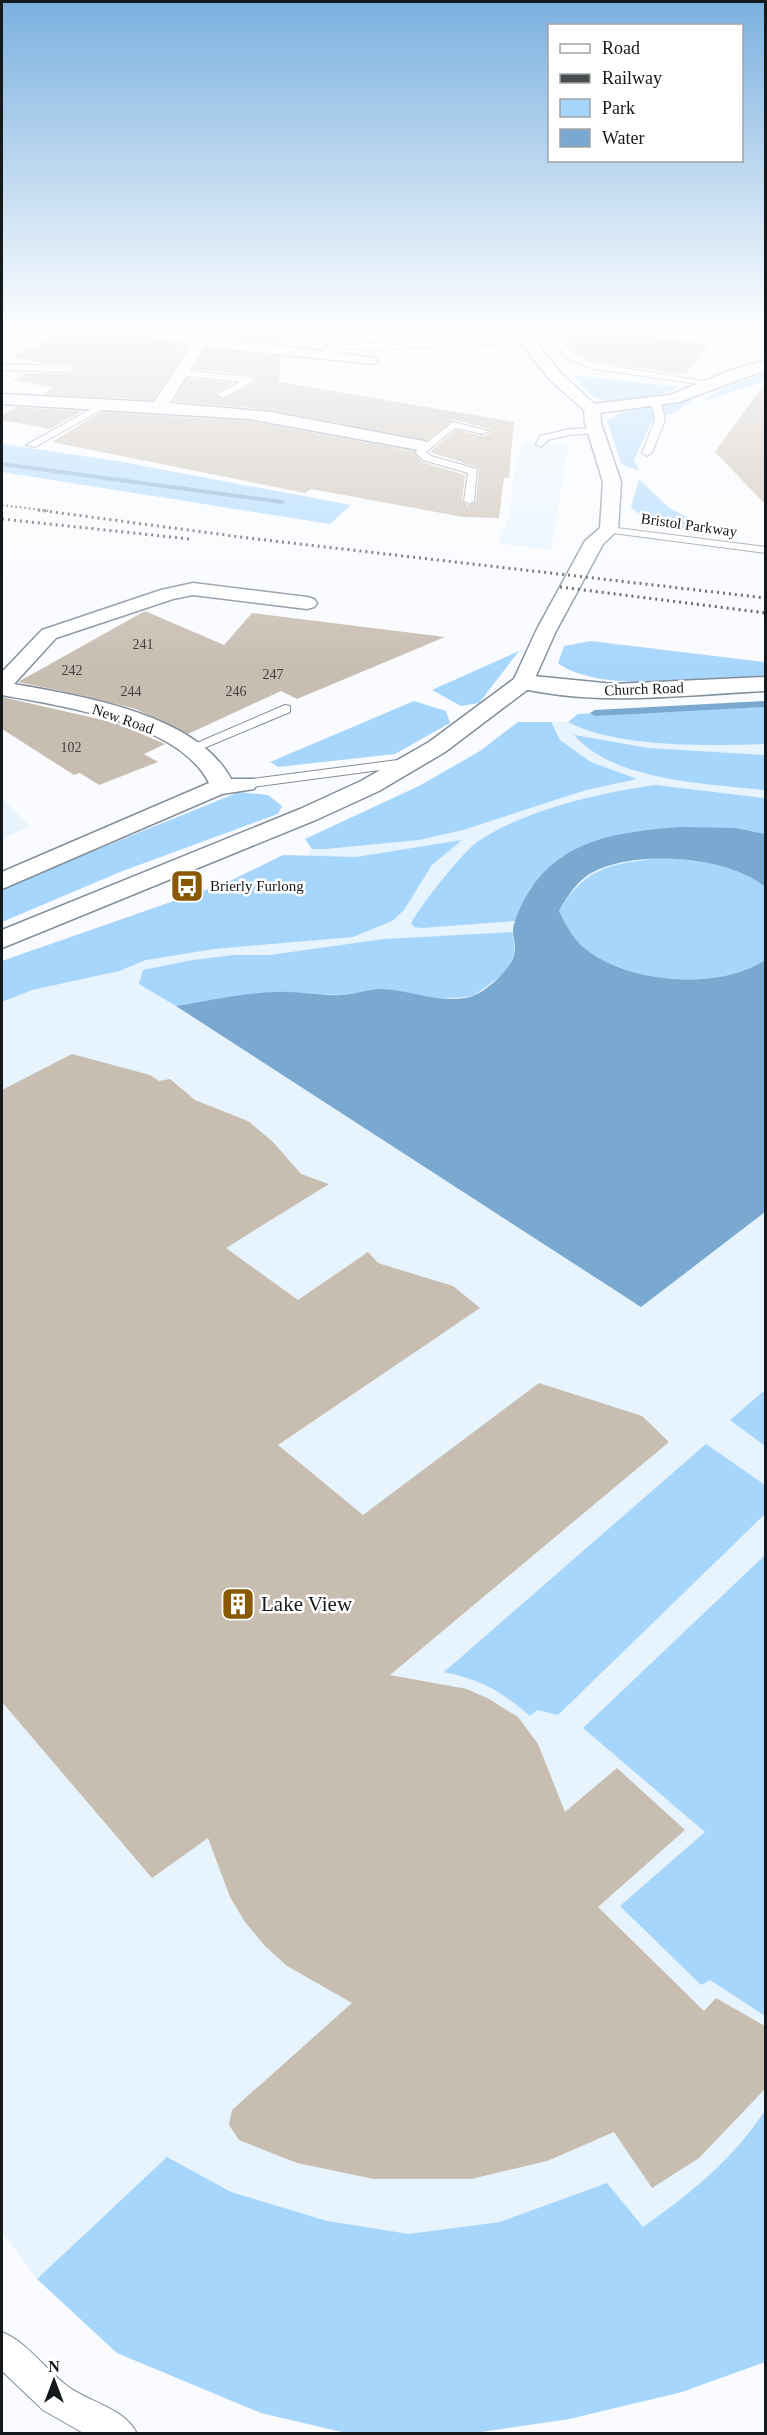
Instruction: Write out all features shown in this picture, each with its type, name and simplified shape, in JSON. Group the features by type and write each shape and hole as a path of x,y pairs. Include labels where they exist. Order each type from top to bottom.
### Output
{"street":[{"path":"363,440 382,444 424,446"},
{"path":"2,940 309,814 412,762 471,724 523,682 595,541 609,530 612,482 599,440"},
{"name":"New Road","path":"234,785 192,748 166,734 102,710 2,686 41,630 111,615 168,594 193,590 307,603"},
{"path":"221,610 236,594"},
{"name":"Church Road","path":"523,682 558,689 604,692 765,684"},
{"path":"2,881 234,785"}],"lane":[{"path":"31,445 41,440"},
{"path":"433,440 420,452 427,459 473,471 470,501"},
{"path":"541,444 543,440"},
{"path":"647,453 652,440"},
{"name":"Bristol Parkway","path":"609,530 765,550"},
{"path":"192,748 285,709"},
{"path":"234,785 412,762"},
{"path":"2,2349 55,2398 120,2433"}],"shaded area":[{"path":"526,443 568,446 551,550 498,543 509,519 516,458"},
{"name":"Lake View","path":"765,707 765,2362 682,2392 569,2419 467,2434 346,2433 261,2413 117,2353 37,2279 2,2232 2,961 228,882 283,855 308,856 312,848 305,839 419,786 480,751 518,722 568,722 578,714"},
{"path":"2,797 30,826 2,839"}],"green space":[{"path":"613,440 643,440 634,460 640,471 621,464"},
{"path":"2,444 117,461 351,505 330,524 2,472"},
{"path":"639,479 669,508 720,533 662,524 640,514 631,507"},
{"path":"591,641 765,662 765,677 688,682 627,682 576,673 558,663 564,646"},
{"path":"519,651 479,703 461,706 432,690"},
{"path":"414,701 446,711 450,723 395,754 278,767 270,762"},
{"path":"765,707 765,744 692,745 638,741 612,737 568,722 578,714"},
{"path":"518,722 551,722 560,740 591,762 637,779 586,790 463,830 419,840 312,849 305,839 419,786 480,751"},
{"path":"574,735 648,748 765,755 765,790 690,782 637,771 612,762 591,750"},
{"path":"655,785 765,798 765,834 736,828 562,856 530,889 516,921 421,928 414,927 411,923 432,892 461,857 477,842 496,831 563,804"},
{"path":"239,792 268,795 282,806 278,814 120,872 2,922 2,888"},
{"path":"462,840 432,865 404,910 392,921 353,937 214,949 146,960 119,971 32,990 2,1002 2,961 228,882 283,855 356,857"},
{"path":"660,858 716,864 742,873 765,887 765,960 745,970 723,976 672,979 622,969 600,959 582,946 569,930 559,911 569,896 590,876 602,870 628,862"},
{"path":"513,932 515,953 505,973 473,996 439,999 381,989 342,995 275,992 176,1006 139,984 143,970 193,960 234,955 270,955 384,939"},
{"path":"765,1390 765,1446 730,1420"},
{"path":"706,1444 765,1485 765,1514 558,1715 537,1710 530,1716 509,1699 481,1683 444,1672"},
{"path":"765,1555 765,2016 710,1980 701,1985 620,1906 705,1832 583,1728"},
{"path":"765,2110 765,2362 682,2392 569,2419 467,2434 346,2433 261,2413 117,2353 37,2279 167,2157 231,2192 327,2221 409,2234 500,2222 607,2183 643,2227 678,2202 725,2160 753,2128"}],"water":[{"path":"680,827 736,828 765,834 765,887 748,876 727,868 676,859 649,859 601,868 577,885 559,911 566,925 582,946 600,959 622,969 646,975 672,979 723,976 745,970 765,960 765,1212 641,1307 176,1006 275,992 343,995 389,989 449,999 473,996 492,984 510,964 515,951 514,924 526,897 541,876 559,859 579,847 601,839 626,833"}],"building":[{"path":"56,440 351,440 413,451 422,462 465,475 462,501 468,506 476,501 479,468 430,452 445,440 512,440 509,478 504,478 499,518 463,517 311,489 305,493 52,442"},
{"path":"724,440 765,440 765,504 715,452"},
{"path":"145,611 224,645 252,613 445,637 297,699 281,691 188,734 136,709 18,682"},
{"path":"2,697 116,723 165,744 144,754 158,762 99,785 80,773 74,775 2,729"},
{"name":"Lake View","path":"72,1054 150,1075 159,1081 170,1079 195,1100 248,1121 273,1142 301,1174 329,1184 226,1248 298,1300 368,1252 378,1263 453,1286 480,1308 278,1445 363,1515 539,1383 642,1416 669,1442 390,1675 467,1689 489,1699 518,1717 538,1744 565,1812 617,1768 685,1830 598,1907 704,2011 716,1998 765,2026 765,2089 699,2158 652,2188 614,2132 547,2161 471,2179 374,2179 297,2163 239,2140 229,2125 232,2110 352,2003 287,1966 265,1946 245,1922 230,1897 208,1838 152,1878 2,1702 2,1090"}],"waterway":[{"path":"2,464 282,502"},
{"path":"595,713 766,704"}],"railway":[{"path":"2,505 49,511"},
{"path":"38,510 248,538 766,598"},
{"path":"2,519 190,539"},
{"path":"560,587 766,613"}],"place":[{"name":"Brierly Furlong","path":"187,886"},
{"name":"Lake View","path":"238,1604"}]}
